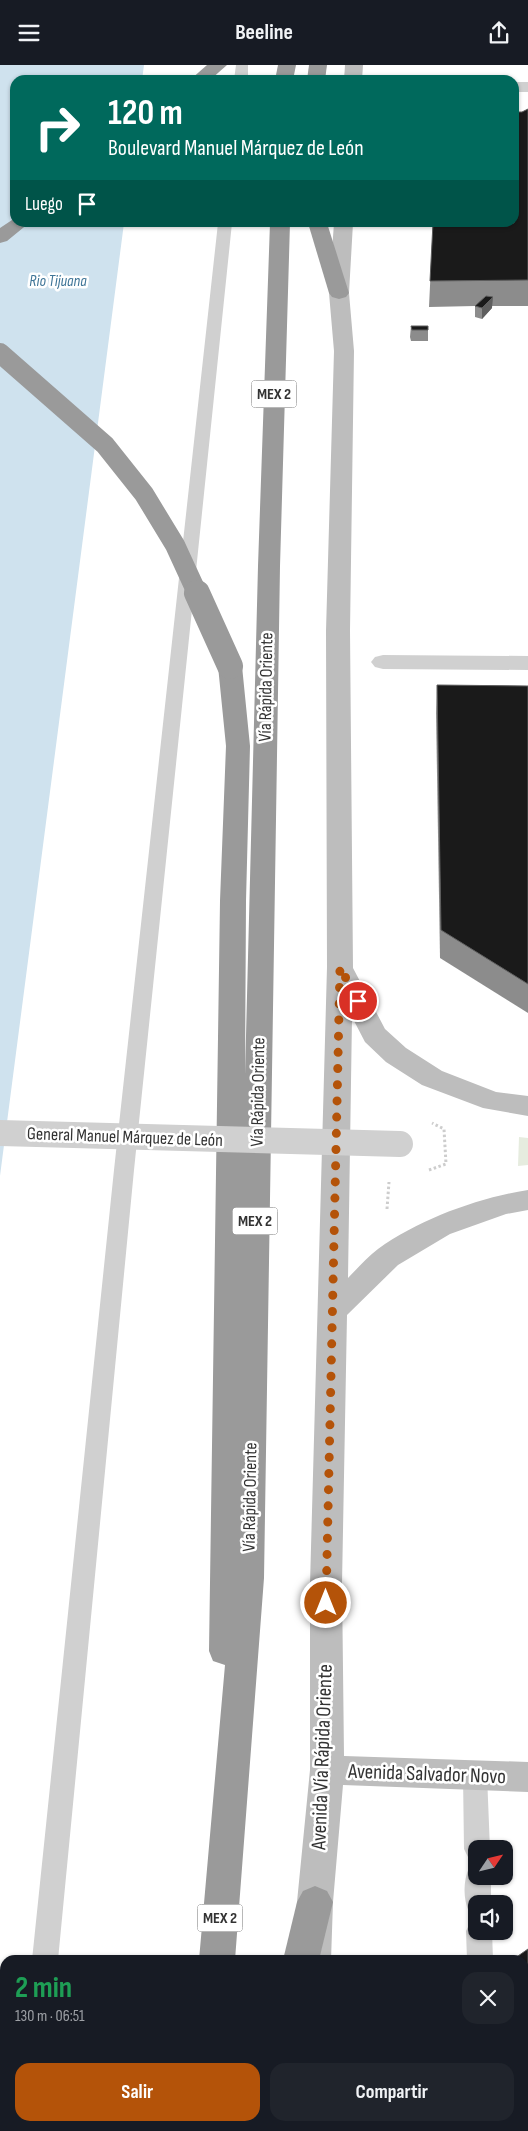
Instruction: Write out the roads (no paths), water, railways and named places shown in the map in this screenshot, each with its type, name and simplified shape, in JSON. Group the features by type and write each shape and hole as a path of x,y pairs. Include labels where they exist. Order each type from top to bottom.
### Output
{"highway":[{"path":"205,75 218,65"},
{"path":"0,237 14,227"},
{"name":"Vía Rápida Oriente","path":"217,1955 248,1578 269,566 280,227"},
{"path":"269,566 292,352 299,227"},
{"path":"318,227 339,293"},
{"path":"0,353 105,445 144,494 176,545 230,666 238,746 233,901 223,1875"},
{"path":"302,1955 315,1902"}],"main road":[{"path":"332,1311 340,967 338,631 344,351 339,293 343,227"},
{"path":"340,967 376,1035 396,1055 432,1078 493,1101 528,1106"},
{"path":"332,1311 388,1257 440,1227 502,1204 528,1200"},
{"name":"Avenida Vía Rápida Oriente","path":"313,1955 315,1902 326,1770 326,1584 332,1311"},
{"name":"Avenida Salvador Novo","path":"326,1770 528,1777"}],"street":[{"path":"383,662 528,663"},
{"name":"General Manuel Márquez de León","path":"0,1133 400,1144"}],"lane":[{"path":"46,1955 125,1160 225,227"},
{"path":"475,1775 477,1840"},
{"path":"479,1940 480,1955"}],"water":[{"name":"Rio Tijuana","path":"0,65 144,65 143,75 10,75 10,227 123,227 0,1176"}]}
